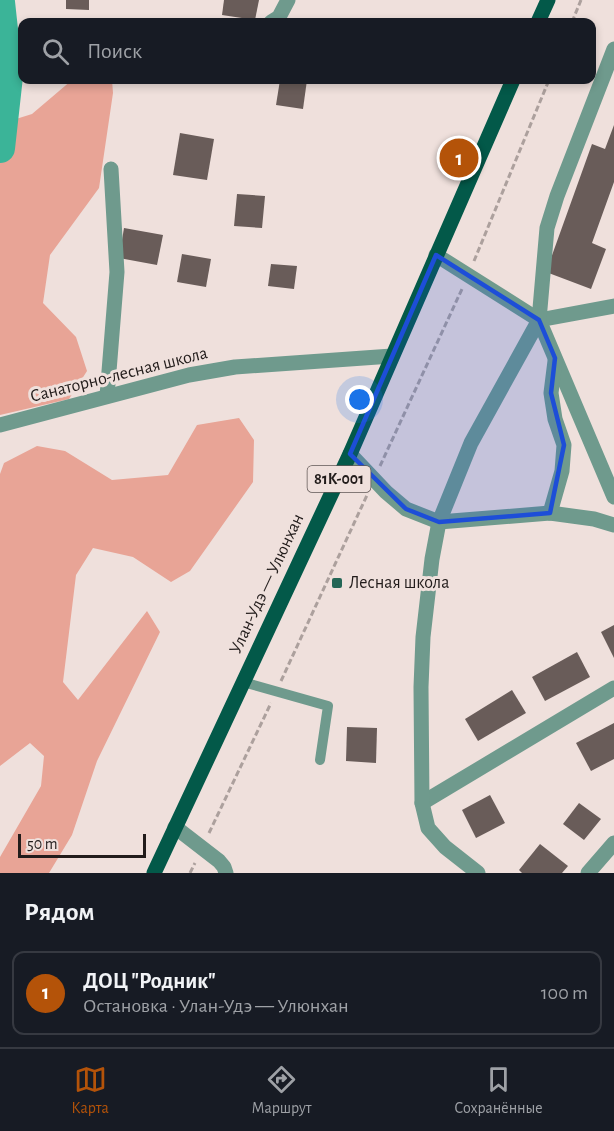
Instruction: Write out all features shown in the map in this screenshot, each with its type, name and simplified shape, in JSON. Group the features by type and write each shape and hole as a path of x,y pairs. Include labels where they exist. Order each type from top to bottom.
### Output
{"main road":[{"path":"540,18 548,0"},
{"name":"Улан-Удэ — Улюнхан","path":"154,873 350,454 511,84"}],"street":[{"path":"278,18 288,0"},
{"path":"478,873 445,847 428,828 422,803 423,637 439,522 471,443 539,320 547,228 557,196 614,50"},
{"path":"107,396 117,272 111,169"},
{"path":"436,255 539,320 614,497"},
{"path":"539,320 614,306"},
{"name":"Санаторно-лесная школа","path":"0,425 189,375 235,367 392,356"},
{"path":"550,513 562,471 564,445 555,418 552,393 555,358"},
{"path":"350,454 386,492 406,509 439,522 550,513 594,519 614,525"},
{"path":"422,803 614,688"},
{"path":"175,827 219,861 226,873"},
{"path":"588,873 614,843"}],"lane":[{"path":"243,682 328,706 320,760"}],"path":[{"path":"574,18 581,0"}],"highlighted area":[{"path":"436,255 539,320 555,358 551,393 564,445 550,513 439,522 406,509 350,454"}],"shaded area":[{"path":"67,84 112,84 113,93 99,188 50,255 43,303 76,337 87,371 69,399 0,415 0,124 32,114"},
{"path":"239,418 254,440 253,482 190,571 171,582 133,557 93,548 76,575 63,682 78,700 147,611 160,632 97,761 72,835 49,873 0,873 0,857 41,786 44,756 30,743 0,766 0,474 4,463 37,446 65,451 112,480 168,475 197,425"}],"building":[{"path":"66,0 89,0 89,10 66,9"},
{"path":"224,0 259,0 255,18 222,15"},
{"path":"279,84 306,84 303,109 276,105"},
{"path":"614,125 614,182 592,243 606,249 591,289 546,272 592,144 605,149"},
{"path":"180,133 214,139 207,180 173,175"},
{"path":"237,194 265,196 262,228 234,226"},
{"path":"124,228 163,235 157,265 119,258"},
{"path":"182,254 211,259 206,287 177,282"},
{"path":"271,264 297,266 294,289 268,286"},
{"path":"614,625 614,658 601,632"},
{"path":"577,652 590,677 545,701 532,677"},
{"path":"512,690 526,713 478,741 465,719"},
{"path":"614,723 614,759 591,771 576,743"},
{"path":"347,727 377,728 376,763 346,761"},
{"path":"490,795 505,823 476,838 462,810"},
{"path":"579,803 601,819 584,840 563,824"},
{"path":"540,844 568,866 562,873 522,873 519,870"}],"waterway":[{"path":"0,2 8,76 0,148"}],"place":[{"name":"ДОЦ \"Родник\"","path":"459,158"},
{"name":"Лесная школа","path":"337,583"}]}
